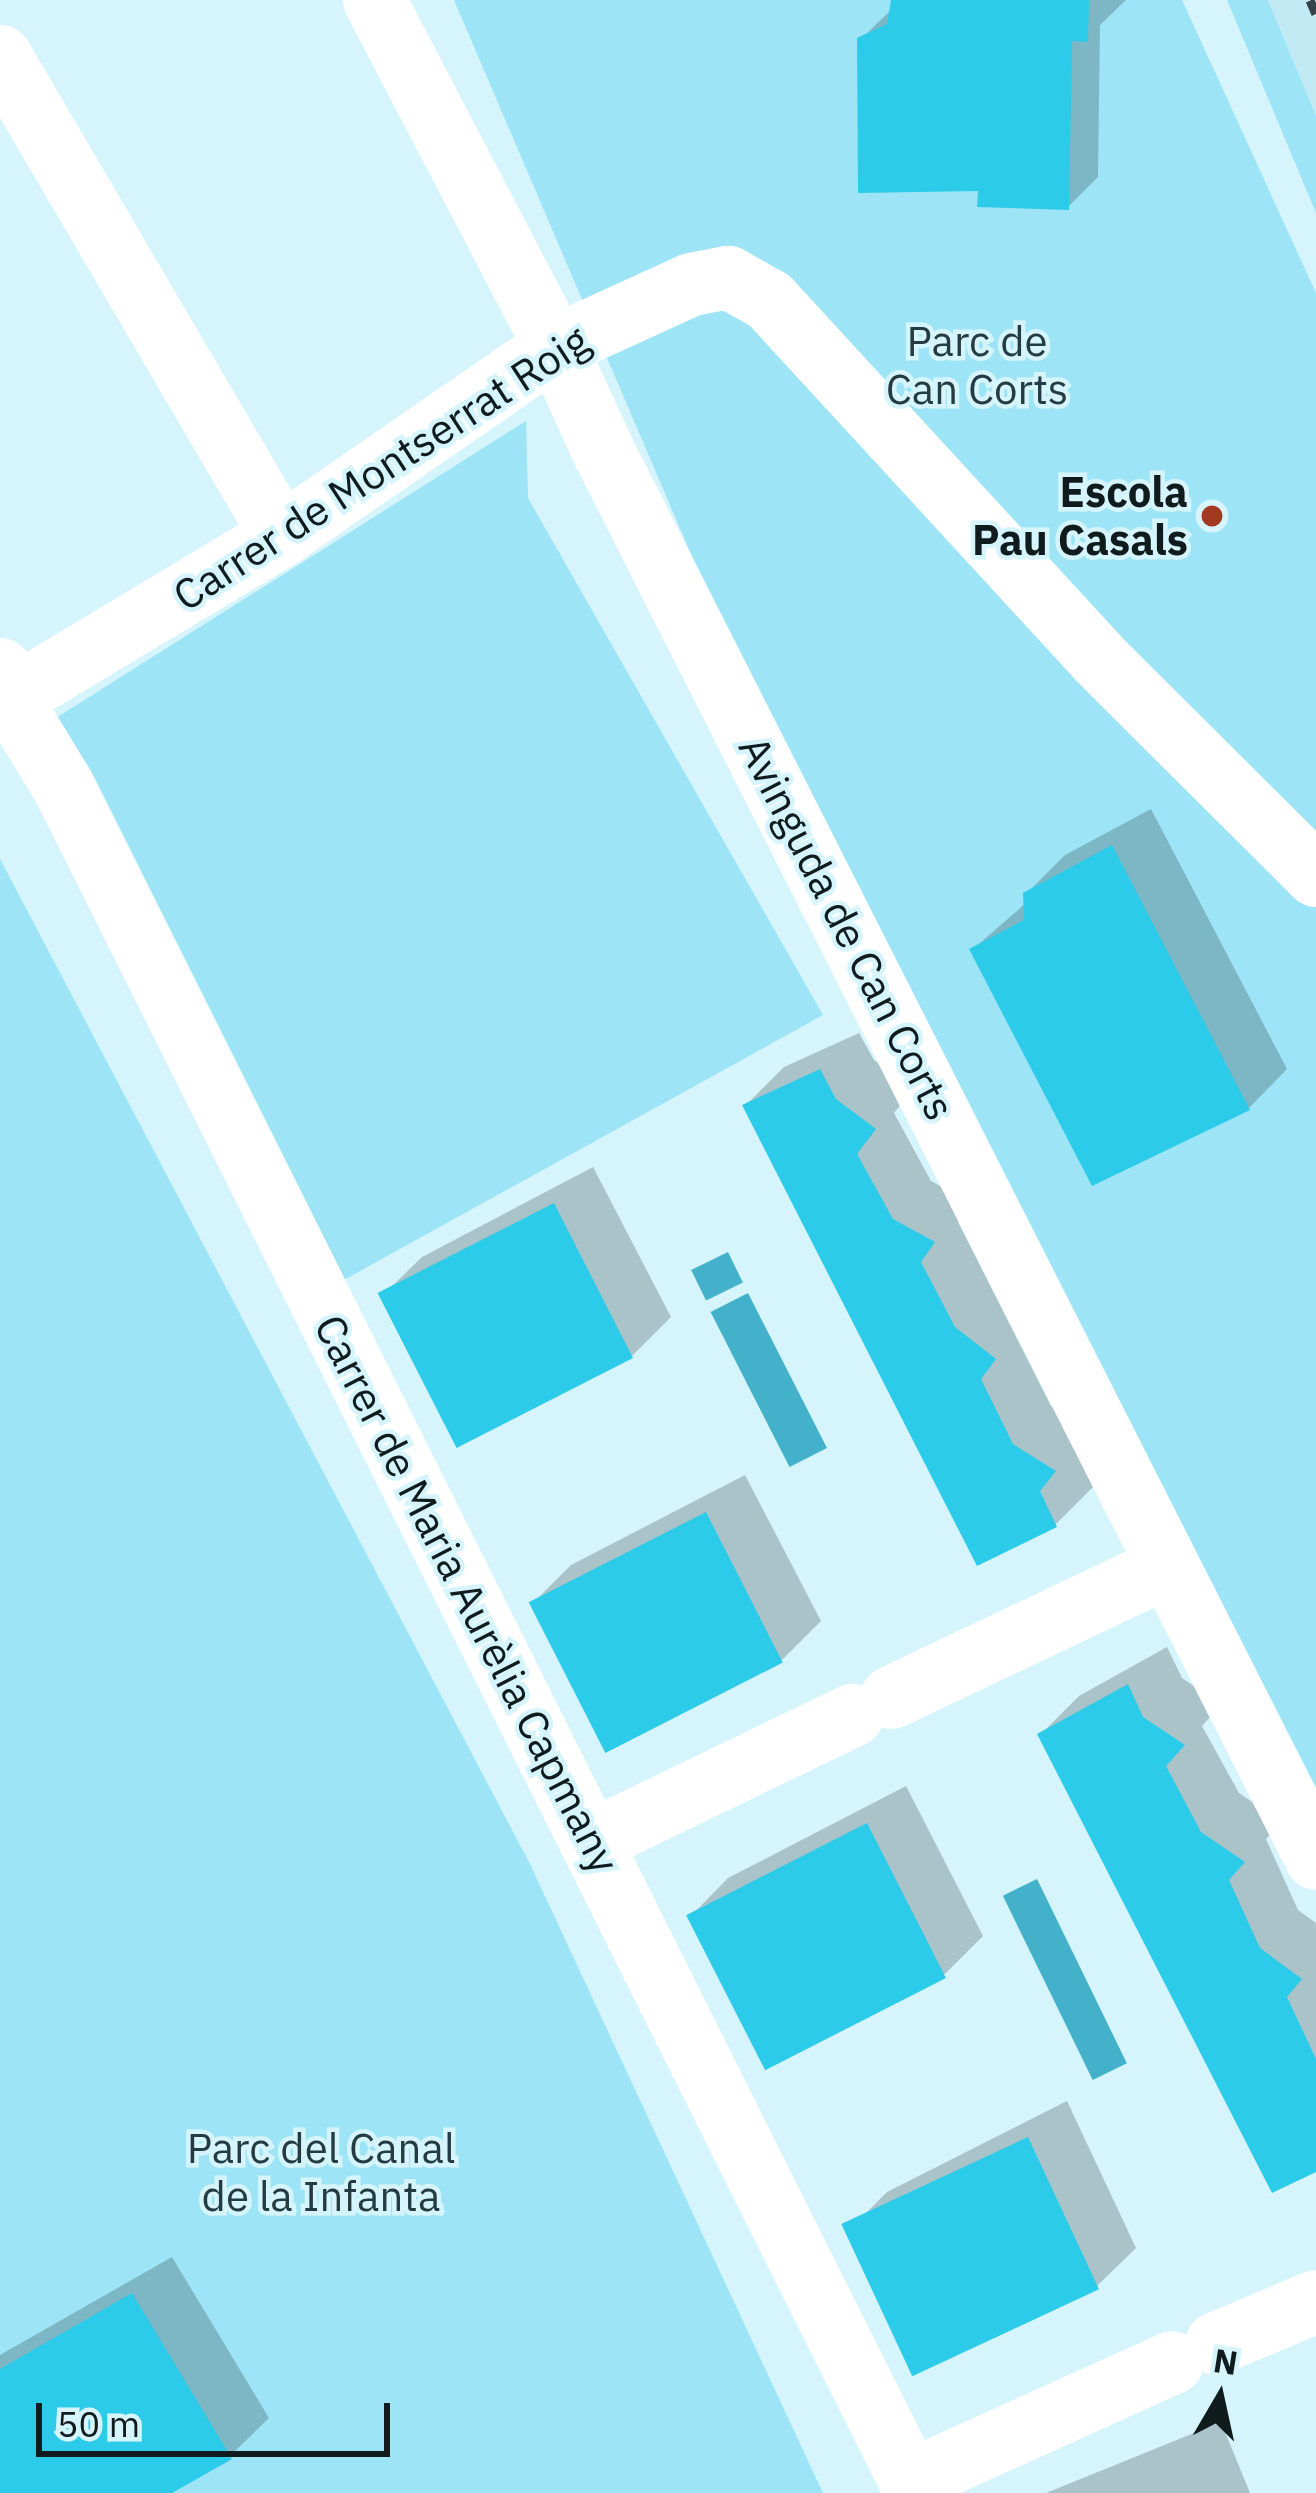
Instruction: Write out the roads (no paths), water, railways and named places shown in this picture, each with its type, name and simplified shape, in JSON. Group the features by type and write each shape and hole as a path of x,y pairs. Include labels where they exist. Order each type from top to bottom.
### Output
{"street":[{"name":"Avinguda de Can Corts","path":"374,0 555,346 603,452 872,973 1165,1567 1316,1858"},
{"path":"0,56 281,535"},
{"name":"Carrer de Montserrat Roig","path":"3,690 281,535 555,346 691,284 728,277 769,300 1096,657 1316,874"},
{"name":"Carrer de Maria Aurèlia Capmany","path":"3,690 63,786 914,2487"},
{"path":"591,1840 1165,1567"},
{"path":"914,2487 1194,2353 1316,2301"}],"railway":[{"path":"1310,0 1316,14"}],"place":[{"name":"Escola Pau Casals","path":"1212,516"}],"park label":[{"name":"Parc de Can Corts","path":"977,366"},
{"name":"Parc del Canal de la Infanta","path":"321,2172"}]}
